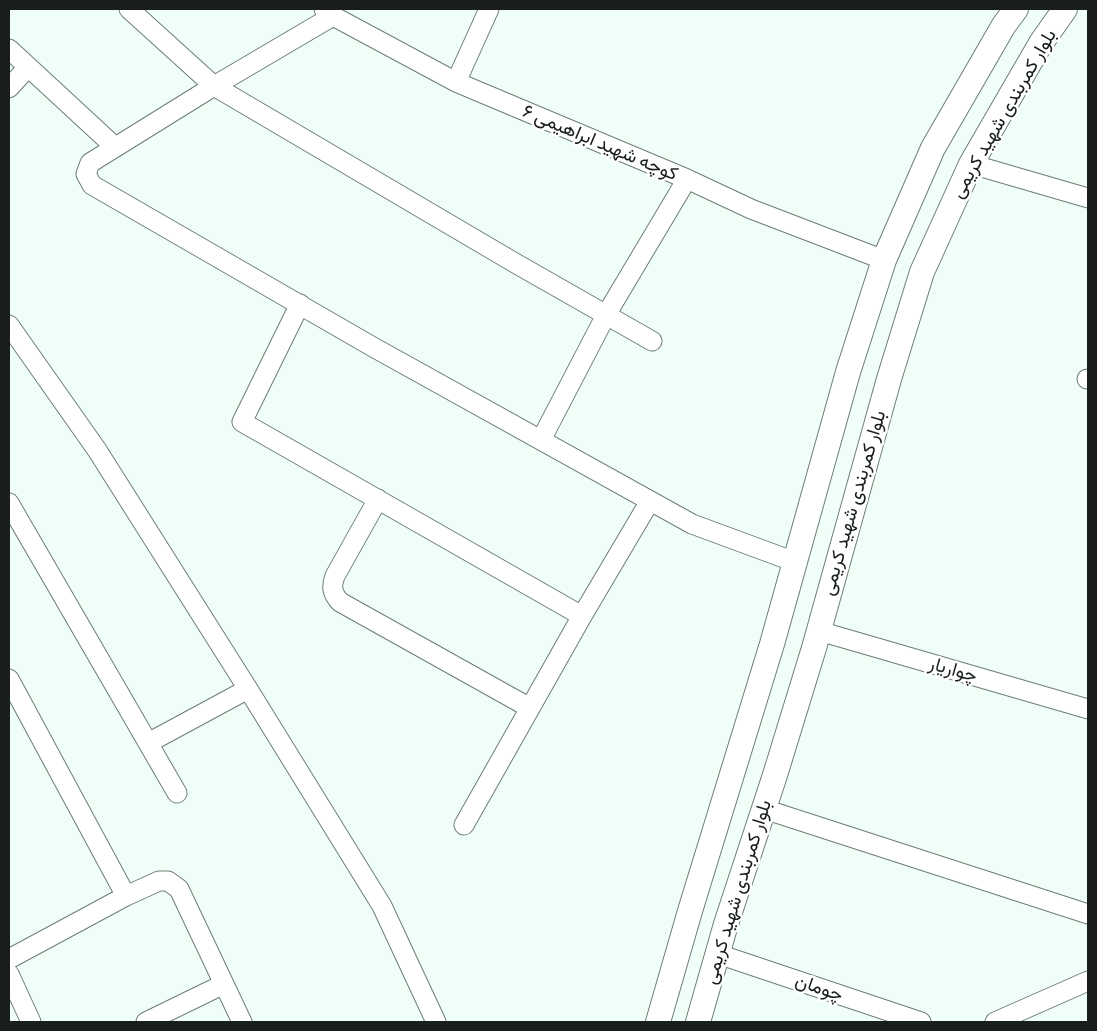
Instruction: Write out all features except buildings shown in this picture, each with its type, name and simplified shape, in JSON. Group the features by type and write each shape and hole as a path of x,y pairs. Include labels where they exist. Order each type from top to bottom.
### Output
{"street":[{"path":"130,9 214,86 652,341"},
{"path":"456,82 489,9"},
{"name":"بلوار کمربندی شهید کریمی","path":"658,1022 690,911 764,672 848,372 884,260 933,148 1004,25 1016,9"},
{"name":"بلوار کمربندی شهید کریمی","path":"698,1022 819,631 889,379 922,272 971,164 1041,43 1066,9"},
{"path":"328,13 90,163 86,174 92,185 373,347 692,524 795,562"},
{"name":"کوچه شهید ابراهیمی ۶","path":"328,13 456,82 687,179 751,209 884,260"},
{"path":"9,49 115,147"},
{"path":"9,88 28,67"},
{"path":"971,164 1088,198"},
{"path":"541,440 606,315 687,179"},
{"path":"300,304 242,422 582,616"},
{"path":"9,325 97,450 382,906 436,1022"},
{"path":"378,499 335,576 332,585 333,594 340,602 530,708"},
{"path":"464,825 582,616 650,501"},
{"path":"9,503 177,793"},
{"name":"چواریار","path":"819,631 1088,709"},
{"path":"9,679 126,896"},
{"path":"148,744 248,690"},
{"path":"764,810 1088,914"},
{"path":"9,959 126,896 159,880 168,881 179,890 242,1022"},
{"name":"چومان","path":"718,954 921,1022"},
{"path":"9,974 31,1022"},
{"path":"995,1022 1088,980"},
{"path":"146,1022 224,984"}]}
